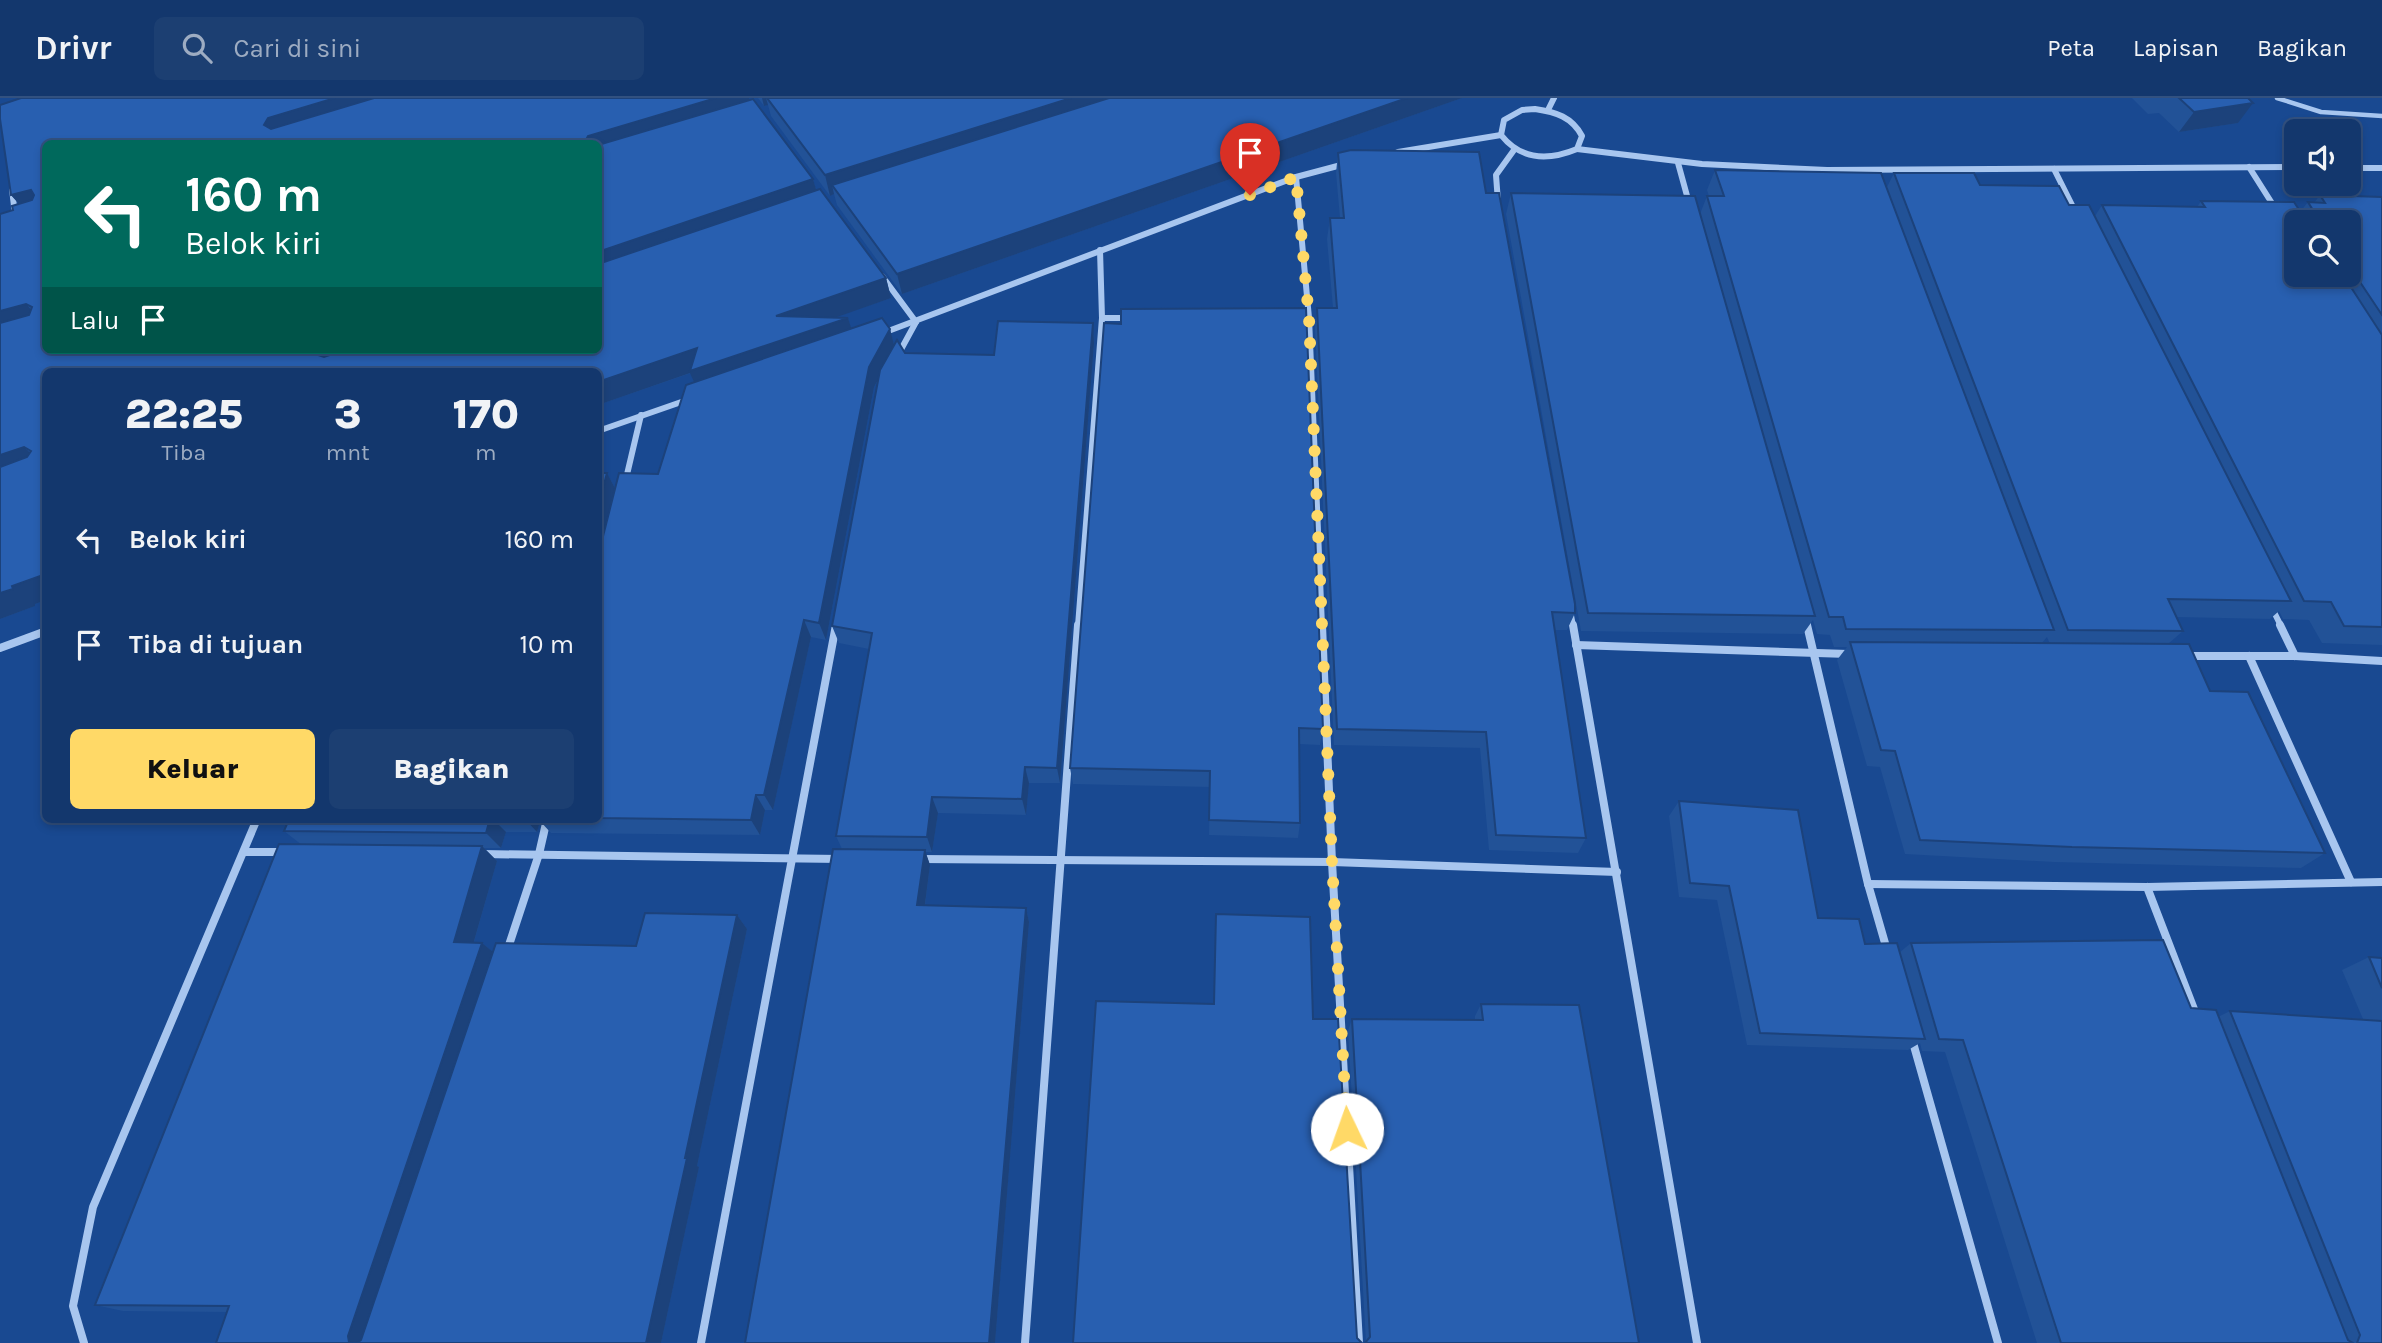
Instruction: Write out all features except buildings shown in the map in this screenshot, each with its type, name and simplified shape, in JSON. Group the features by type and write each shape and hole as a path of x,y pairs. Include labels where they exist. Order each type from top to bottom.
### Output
{"street":[{"path":"1548,110 1554,98"},
{"path":"1501,135 1504,120 1512,114 1522,110 1548,110 1560,114 1578,127 1582,135 1577,149"},
{"path":"1501,135 1514,150 1526,155 1553,158 1577,149 1678,163 1869,171 2284,167"},
{"path":"1395,153 1501,135"},
{"path":"1499,210 1496,175 1514,150"},
{"path":"877,335 1296,177 1359,161"},
{"path":"1678,163 1693,216"},
{"path":"2249,167 2283,220"},
{"path":"2361,168 2382,168"},
{"path":"2054,169 2078,219"},
{"path":"1869,171 1874,184"},
{"path":"1296,177 1309,318 1332,862 1359,1343"},
{"path":"11,185 16,225"},
{"path":"1025,1343 1059,860 1102,318 1100,250"},
{"path":"876,268 916,322"},
{"path":"1102,318 1143,318"},
{"path":"1295,318 1309,318"},
{"path":"892,366 916,322"},
{"path":"602,429 693,397"},
{"path":"623,494 641,415"},
{"path":"2264,593 2295,656"},
{"path":"1569,604 1697,1343"},
{"path":"1805,614 1868,884 1890,962"},
{"path":"701,1343 838,617"},
{"path":"0,648 42,632"},
{"path":"1576,645 1857,654"},
{"path":"2182,656 2295,656 2382,661"},
{"path":"2249,656 2351,882"},
{"path":"84,1343 73,1306 93,1207 255,823"},
{"path":"504,960 539,854 546,823"},
{"path":"244,852 299,852"},
{"path":"478,854 849,859"},
{"path":"905,859 1332,862 1617,872"},
{"path":"1868,884 2147,887 2382,881"},
{"path":"2147,887 2203,1030"},
{"path":"1909,1028 1998,1343"}],"lane":[{"path":"2277,98 2321,112 2382,116"}],"route":[{"path":"1250,195 1296,177 1309,318 1332,862 1347,1129"}]}
